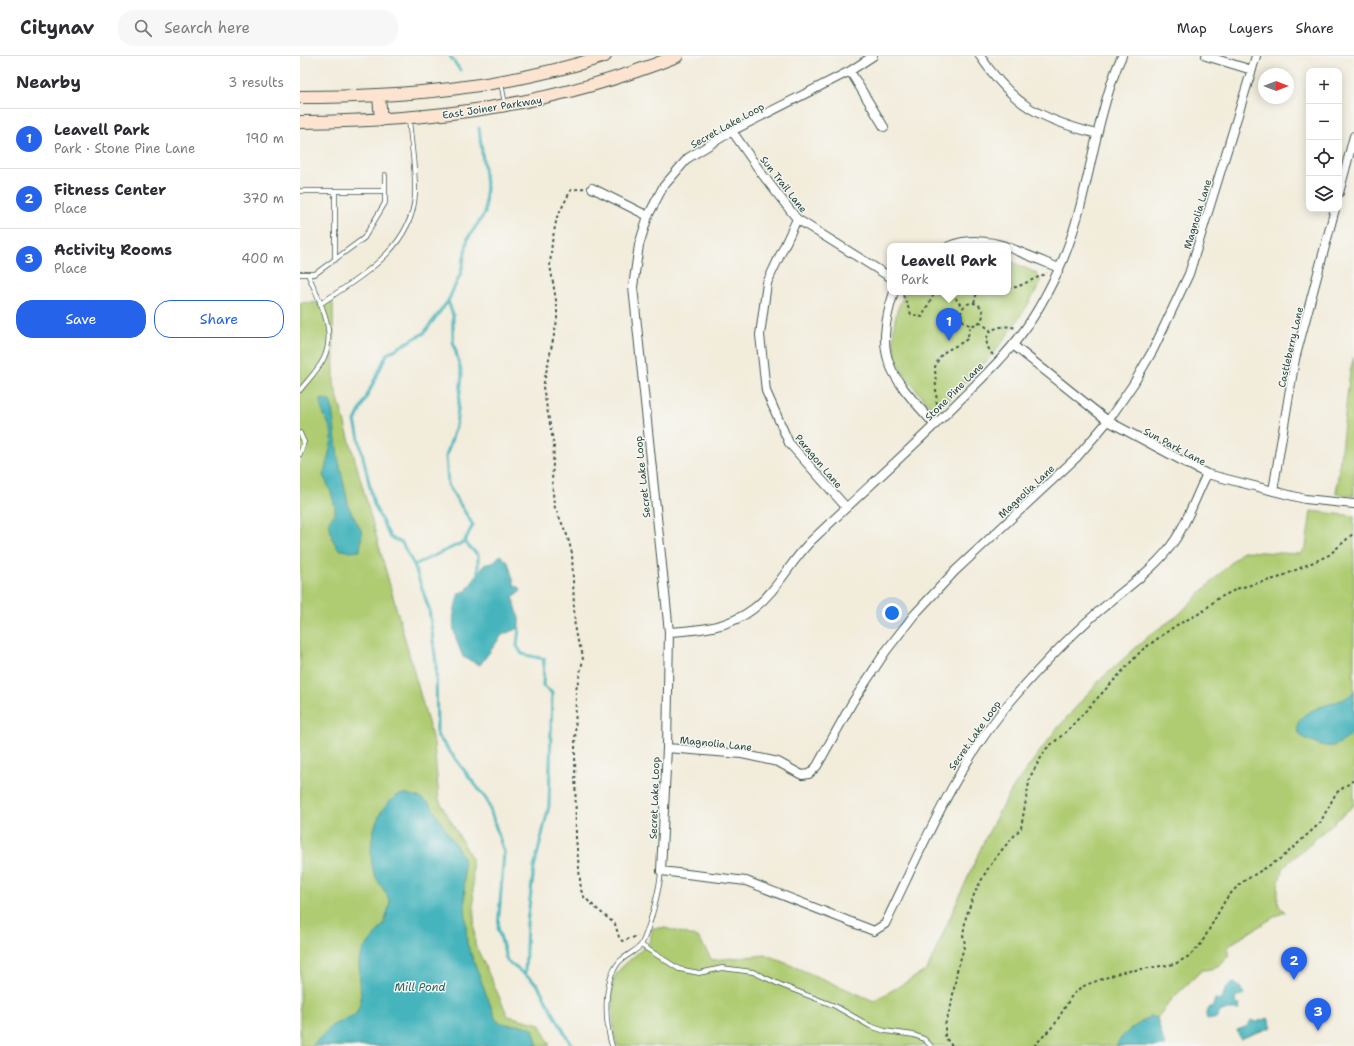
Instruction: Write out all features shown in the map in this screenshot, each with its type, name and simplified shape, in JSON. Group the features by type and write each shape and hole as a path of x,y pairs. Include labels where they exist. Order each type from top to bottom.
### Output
{"main road":[{"path":"300,97 379,96 447,91 553,71 605,56"},
{"name":"East Joiner Parkway","path":"300,122 410,119 505,106 573,91 641,70 678,56"},
{"path":"379,96 381,120"}],"street":[{"name":"Secret Lake Loop","path":"873,56 850,71 732,131 688,158 663,187 648,216 639,245 633,287 669,632 667,748 661,871 746,881 874,931 885,924 953,783 986,732 1014,697 1058,648 1104,606 1148,572 1176,540 1207,474"},
{"path":"980,56 1012,95 1038,115 1065,126 1097,134"},
{"name":"Stone Pine Lane","path":"669,632 704,629 721,625 738,619 754,609 771,591 805,547 935,425 1013,345 1024,331 1044,299 1059,268 1076,219 1110,86 1122,56"},
{"path":"1206,56 1252,70"},
{"name":"Magnolia Lane","path":"667,748 742,754 778,762 802,775 809,774 817,766 852,703 882,658 914,615 955,571 1077,457 1108,421 1134,383 1153,350 1189,274 1256,56"},
{"path":"850,71 884,127"},
{"name":"Sun Trail Lane","path":"732,131 796,219 887,276"},
{"path":"1342,182 1354,136"},
{"path":"592,188 648,216"},
{"name":"Castleberry Lane","path":"1273,491 1295,359 1334,212"},
{"name":"Paragon Lane","path":"796,219 767,283 760,335 766,391 789,443 846,507"},
{"path":"965,243 992,243"},
{"path":"1011,248 1059,268"},
{"path":"893,295 886,316 884,336 887,356 893,372 905,390 935,425"},
{"name":"Sun Park Lane","path":"1013,345 1108,421 1207,474 1305,499 1354,504"}],"lane":[{"path":"501,82 505,106"},
{"path":"320,304 386,256 406,230 412,212 415,194 410,119"},
{"path":"300,274 315,274 364,238 385,204 385,175"},
{"path":"300,191 385,191"},
{"path":"335,191 335,260"},
{"path":"300,390 317,369 326,353 328,345 328,325 308,274"},
{"path":"300,433 304,442 300,454"},
{"path":"612,1046 609,1034 607,1000 611,974 621,960 641,945 644,939 661,883 661,871"},
{"path":"641,945 679,969 699,973 722,968 738,968 753,972 781,985 835,1006 870,1026 885,1031 914,1035 924,1039 931,1046"}],"path":[{"path":"592,188 571,190 557,217 552,242 550,265 557,306 557,321 543,387 554,446 552,481 554,505 567,536 572,553 575,633 582,652 583,660 576,690 575,751 578,872 584,897 616,924 619,938 622,941 638,936 644,939"},
{"path":"1011,288 1017,287 1029,280 1059,268"},
{"path":"903,295 911,314 922,316 926,313 934,295"},
{"path":"955,295 957,301 963,307"},
{"path":"974,303 976,295"},
{"path":"974,303 979,306 982,310 983,316 980,322 971,325 962,320 960,314 963,307 974,303"},
{"path":"980,322 991,331"},
{"path":"935,425 938,402 935,367 945,351 967,339 971,325"},
{"path":"998,362 987,346 987,339 991,331 1006,325 1024,331"},
{"path":"952,1046 945,1037 945,1025 951,1006 957,971 965,944 963,935 966,917 975,892 987,870 1000,852 1021,828 1030,777 1046,749 1066,732 1142,650 1175,626 1202,612 1217,599 1239,588 1278,578 1329,555 1354,533"},
{"path":"1034,1046 1055,1024 1070,997 1080,988 1122,972 1175,964 1189,956 1201,944 1232,891 1241,883 1283,857 1320,823 1336,793 1354,780"}],"green space":[{"path":"1011,261 1036,273 1041,282 1017,322 990,358 956,393 934,411 906,377 898,363 895,353 895,321 904,295 1011,295"},
{"path":"333,302 334,384 434,744 439,800 472,859 475,944 508,1016 540,1024 550,1046 300,1046 300,303"},
{"path":"1354,357 1354,496 1336,494 1350,371"},
{"path":"1311,511 1354,516 1354,805 1283,867 1278,886 1278,898 1279,906 1285,912 1274,917 1231,944 1228,948 1228,957 1225,960 1213,968 1202,970 1173,998 1157,1018 1156,1046 617,1046 614,1034 612,985 616,974 623,966 649,943 653,928 665,928 698,937 712,960 767,955 874,1001 927,970 983,843 999,812 1015,785 1055,731 1100,680 1151,634 1177,616 1243,551 1300,554 1306,547"}],"water":[{"path":"323,399 330,401 332,407 338,457 349,508 362,532 360,551 350,552 338,549 332,538 329,521 334,513 335,507 331,493 323,476 332,436 330,427 320,405 320,400"},
{"path":"500,555 508,562 515,586 519,587 521,591 513,597 519,618 519,628 502,635 480,665 463,657 456,640 453,619 454,611 459,593 466,591 485,564 493,563"},
{"path":"1354,691 1354,733 1341,743 1332,746 1322,745 1299,734 1298,726 1300,720 1305,714 1344,699"},
{"name":"Mill Pond","path":"402,794 417,797 430,804 463,857 467,943 496,1020 505,1024 524,1026 533,1029 538,1046 312,1046 331,1026 356,1014 361,1001 359,961 363,950 384,924 390,903 374,874 371,860 372,838 379,815 385,806"},
{"path":"1233,982 1240,987 1244,994 1235,998 1236,1004 1240,1005 1239,1010 1224,1010 1219,1013 1218,1018 1207,1020 1206,1015 1209,1008 1213,1006 1215,999 1221,1000 1226,988"},
{"path":"1150,1016 1157,1018 1165,1046 1116,1046 1119,1040 1127,1032"},
{"path":"1268,1018 1272,1027 1240,1039 1237,1030 1248,1026 1251,1020 1256,1022"}],"waterway":[{"path":"450,56 460,70"},
{"path":"479,128 486,184 485,213 468,238 461,273 448,301 453,315 453,341 462,375 456,426 446,456 448,485 473,525 464,542 414,565 429,609 436,663 437,735 487,800 504,852 498,928 507,961 537,984 572,1046"},
{"path":"414,565 402,543 390,537 374,505 355,421 387,354 424,333 448,301"},
{"path":"464,542 478,555 478,575"},
{"path":"519,628 517,646 522,654 544,659 543,686 552,693 549,806 534,868 527,923 525,974"}],"place":[{"name":"Leavell Park","path":"949,341"},
{"name":"Fitness Center","path":"1294,980"},
{"name":"Activity Rooms","path":"1318,1031"}]}
